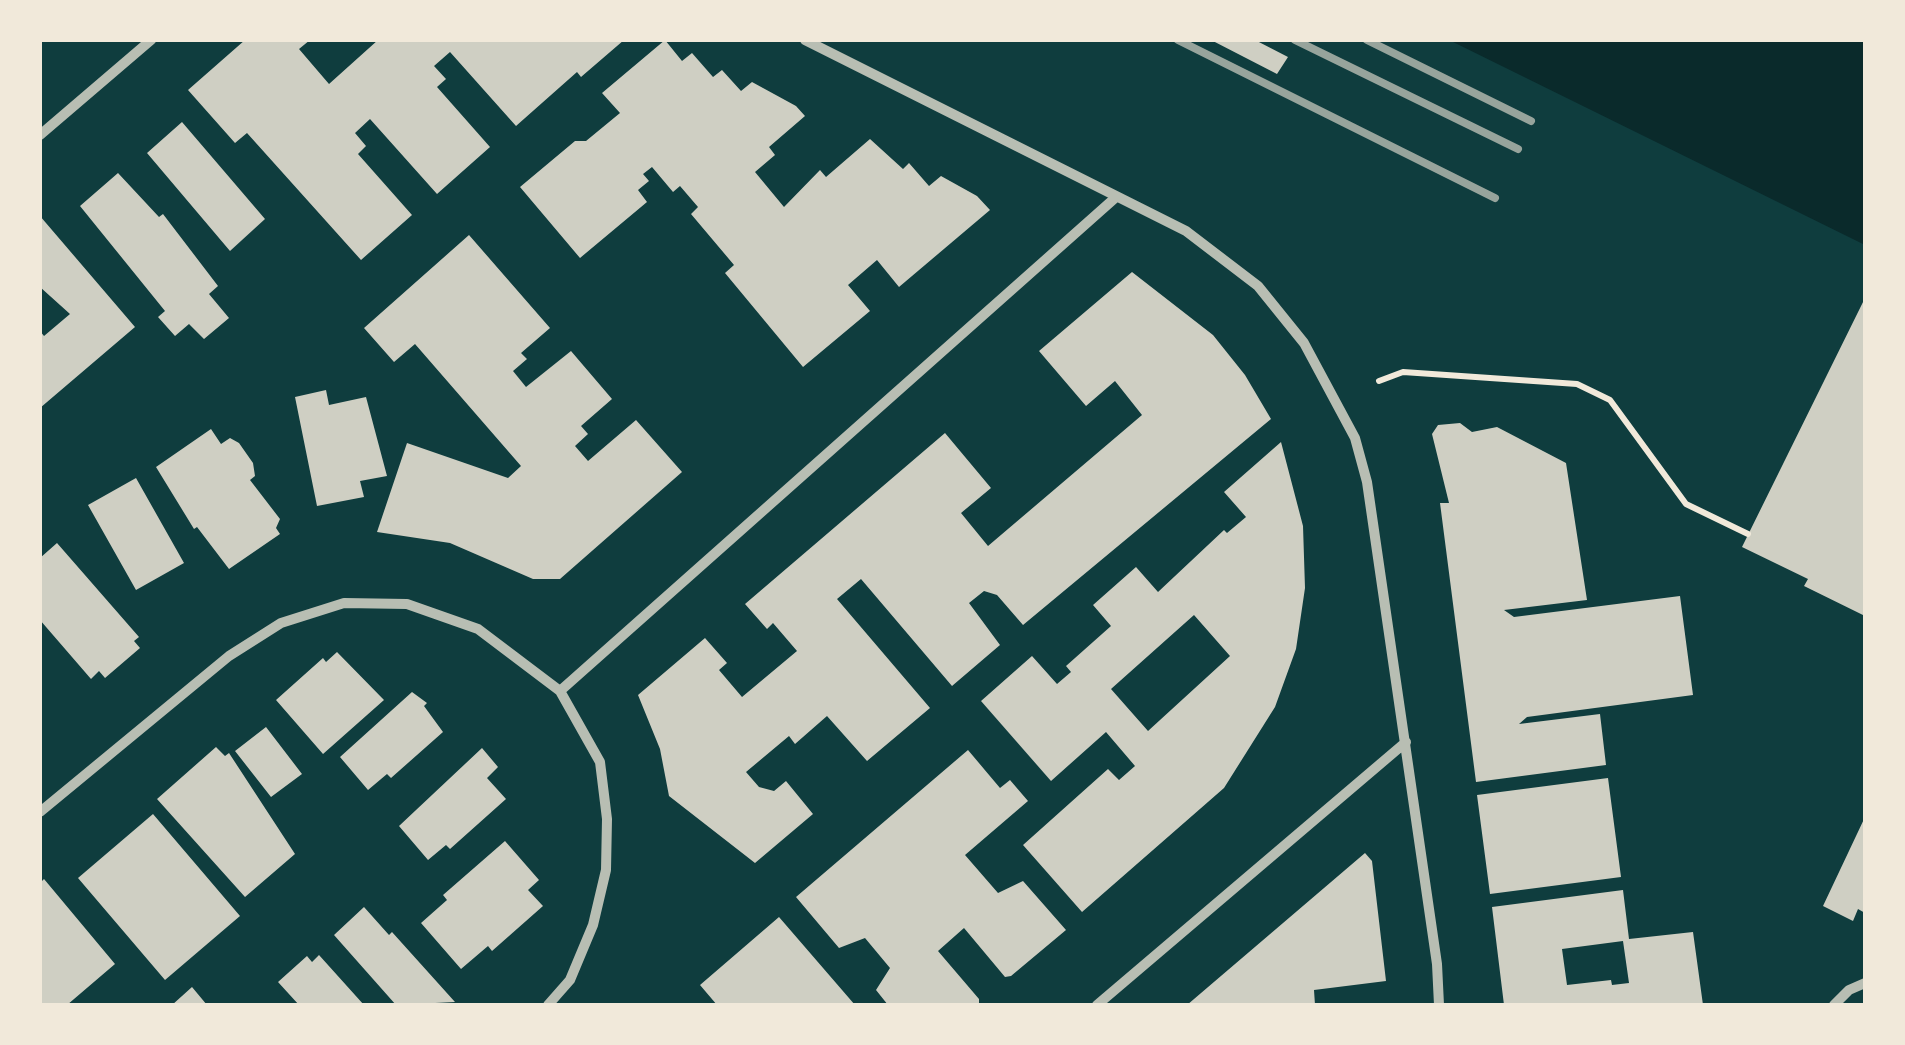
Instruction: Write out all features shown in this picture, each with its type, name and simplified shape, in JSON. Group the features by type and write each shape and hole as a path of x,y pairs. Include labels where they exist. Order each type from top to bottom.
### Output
{"street":[{"path":"40,135 151,40"},
{"path":"805,40 1186,231 1258,286 1304,343 1355,438 1382,568 1439,1005"},
{"path":"560,691 1115,198"},
{"path":"40,812 229,656 281,623 344,603 407,604 478,629 560,691 600,762 607,819 606,870 593,925 570,980 548,1005"},
{"path":"1097,1005 1406,742"},
{"path":"1834,1005 1849,990 1865,983"}],"path":[{"path":"1379,381 1404,372 1577,384 1610,400 1686,504 1748,534"}],"water":[{"path":"1449,40 1865,40 1865,245"}],"building":[{"path":"245,40 310,40 299,49 329,84 378,40 624,40 581,77 577,72 516,126 450,52 434,66 446,79 437,87 490,147 437,194 370,119 355,133 366,146 358,154 412,215 361,260 247,133 235,143 188,90"},
{"path":"665,40 682,61 692,53 713,77 722,70 741,91 752,82 796,106 805,116 769,147 775,155 755,172 784,207 820,170 826,177 870,139 903,169 909,163 929,186 941,176 977,196 990,210 899,287 877,260 848,285 870,311 803,367 725,273 734,265 691,214 698,207 680,186 673,192 652,167 643,174 649,181 638,190 647,202 580,258 520,187 575,141 586,141 620,113 602,93"},
{"path":"1211,40 1255,40 1288,57 1277,74"},
{"path":"182,122 265,219 230,251 147,153"},
{"path":"118,173 159,217 163,214 218,286 209,294 229,318 204,339 189,324 175,336 158,317 165,311 80,206"},
{"path":"40,216 135,327 40,408 40,331 44,336 70,314 40,287"},
{"path":"469,235 550,328 521,353 527,359 513,371 526,387 571,351 612,399 581,426 588,434 575,446 588,461 636,420 682,472 560,579 533,579 450,543 377,532 407,443 508,478 521,466 415,344 394,362 364,328"},
{"path":"1132,272 1213,335 1245,375 1271,419 1023,625 997,595 984,591 969,603 1000,645 952,686 861,579 837,599 930,708 867,761 827,716 795,744 789,736 746,772 759,787 774,791 786,781 813,814 755,863 669,796 660,749 638,695 705,638 727,663 719,670 742,697 797,651 773,623 767,629 745,604 945,433 991,488 961,513 988,546 1142,415 1115,381 1086,406 1039,351"},
{"path":"1865,298 1865,616 1804,586 1808,579 1742,547"},
{"path":"326,390 329,405 366,397 387,476 360,481 364,497 317,506 295,397"},
{"path":"1460,423 1472,432 1497,427 1566,463 1587,600 1504,610 1514,617 1680,596 1693,695 1527,717 1519,724 1600,714 1606,765 1476,782 1440,503 1449,503 1432,434 1438,425"},
{"path":"211,429 221,444 230,438 239,443 253,463 255,476 250,480 280,519 276,528 280,534 229,569 197,527 194,529 156,467"},
{"path":"1281,442 1303,526 1305,588 1296,649 1275,707 1224,788 1082,912 1023,845 1108,769 1119,780 1135,766 1106,732 1051,781 981,701 1032,656 1057,684 1071,672 1066,666 1111,626 1093,605 1136,567 1158,592 1224,530 1227,533 1246,517 1224,492","holes":["1194,615 1230,656 1148,731 1111,689"]},
{"path":"136,478 184,563 136,590 88,505"},
{"path":"57,543 139,637 134,641 140,648 105,678 99,671 91,679 40,620 40,558"},
{"path":"337,652 384,700 323,754 276,700 323,658 326,662"},
{"path":"412,692 427,703 424,706 443,732 391,778 387,774 368,790 340,757"},
{"path":"266,727 302,774 271,797 235,751"},
{"path":"216,747 225,756 229,753 295,854 245,897 157,799"},
{"path":"482,748 498,767 487,778 506,799 450,849 446,845 428,860 399,826"},
{"path":"968,750 1000,788 1010,780 1028,801 965,855 998,893 1023,881 1066,930 1005,977 964,928 938,951 979,999 979,1005 888,1005 876,990 890,968 865,938 839,948 796,897"},
{"path":"1608,778 1621,877 1490,894 1477,795"},
{"path":"153,814 240,916 165,980 78,878"},
{"path":"1865,817 1865,913 1858,909 1853,921 1823,906"},
{"path":"505,841 539,880 528,890 543,906 492,951 488,946 461,969 421,923 447,900 443,895"},
{"path":"1365,853 1372,861 1386,981 1314,990 1315,1005 1187,1005"},
{"path":"44,879 115,964 67,1005 40,1005 40,883"},
{"path":"1623,890 1629,939 1693,932 1703,1005 1504,1005 1492,907","holes":["1623,941 1629,983 1612,985 1611,980 1567,985 1562,949"]},
{"path":"364,907 455,1002 396,1005 334,935"},
{"path":"779,917 855,1005 717,1005 700,985"},
{"path":"319,955 364,1005 299,1005 278,982 307,956 312,962"},
{"path":"192,987 207,1005 172,1005"}],"railway":[{"path":"1178,40 1495,198"},
{"path":"1295,40 1518,149"},
{"path":"1367,40 1531,121"}]}
